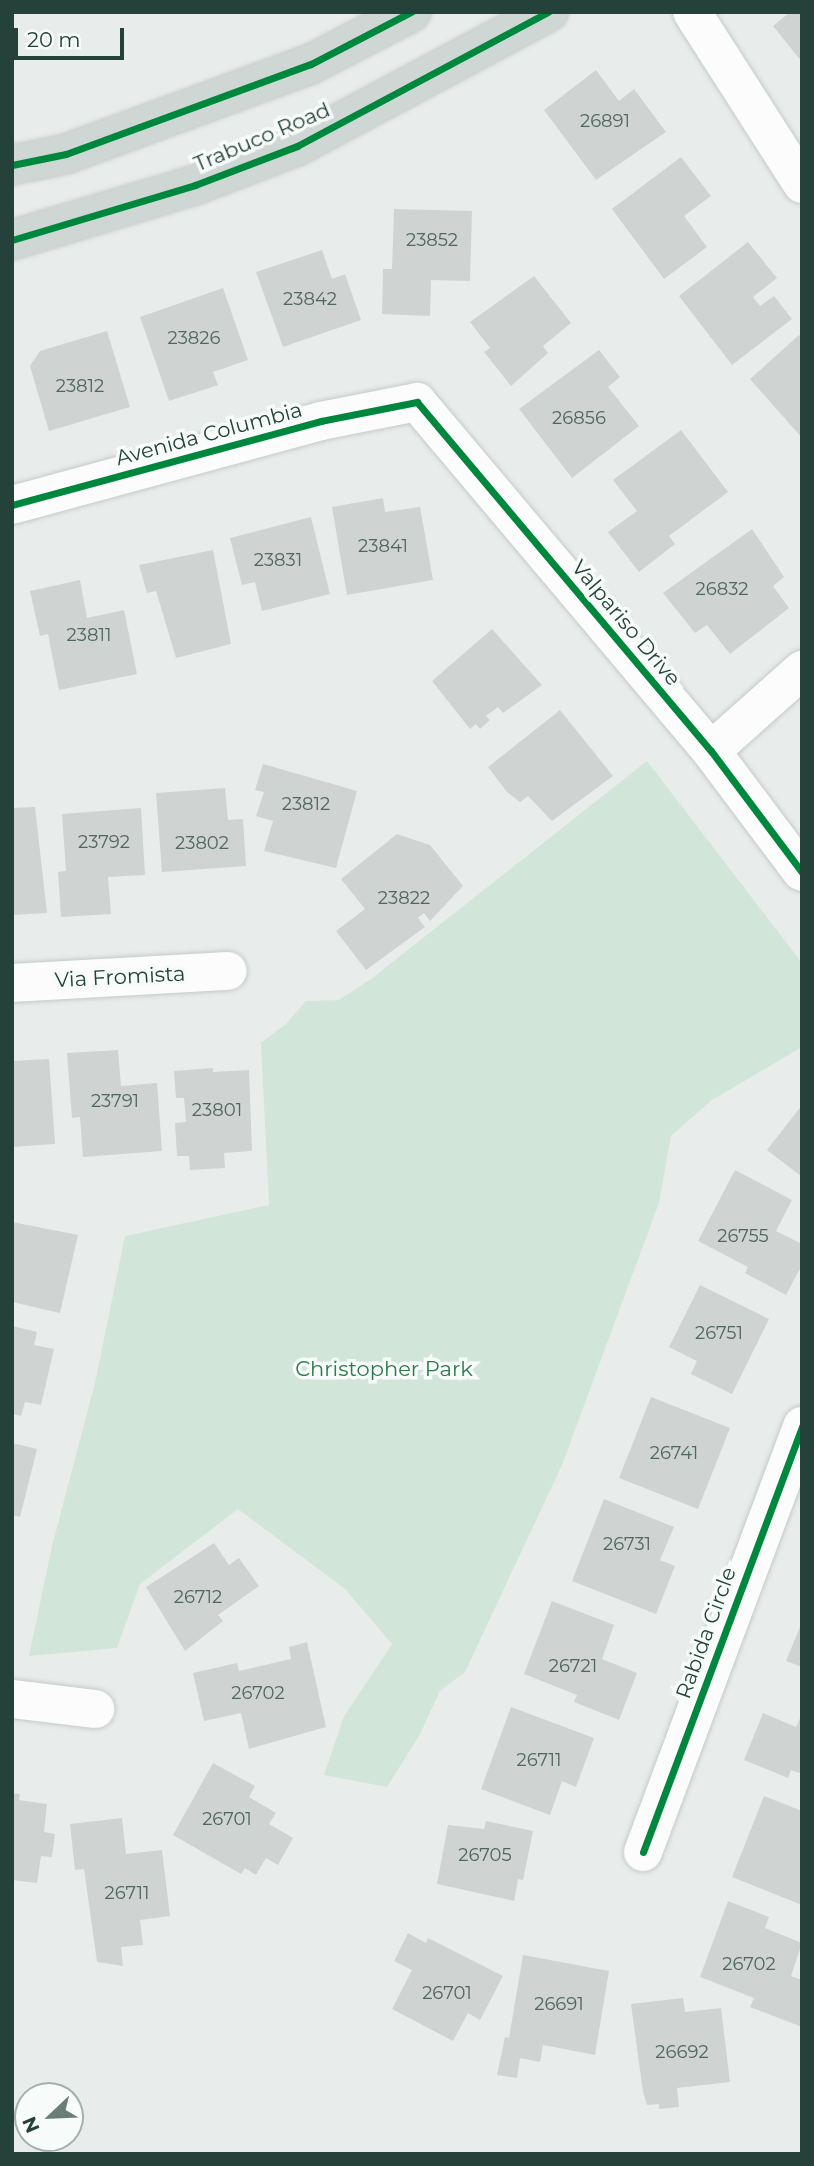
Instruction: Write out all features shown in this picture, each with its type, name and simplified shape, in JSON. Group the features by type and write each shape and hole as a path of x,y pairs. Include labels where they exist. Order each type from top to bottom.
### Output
{"main road":[{"path":"12,165 66,155 311,64 411,12"},
{"name":"Trabuco Road","path":"12,240 195,185 297,146 548,12"}],"street":[{"path":"692,12 802,184"},
{"name":"Avenida Columbia","path":"12,505 321,421 417,402"},
{"name":"Valpariso Drive","path":"417,402 711,751 802,872"},
{"path":"711,751 802,670"},
{"name":"Via Fromista","path":"12,983 228,971"},
{"name":"Rabida Circle","path":"643,1852 802,1426"},
{"path":"12,1699 94,1709"}],"green space":[{"name":"Christopher Park","path":"647,761 802,963 802,1047 712,1100 671,1136 659,1203 562,1465 465,1672 440,1691 419,1736 387,1787 324,1775 344,1716 392,1644 345,1589 238,1509 140,1584 117,1648 29,1656 52,1546 95,1383 125,1236 269,1205 261,1043 286,1024 306,1001 339,1000 371,979"}],"building":[{"path":"790,12 802,12 802,62 773,26"},
{"path":"596,70 619,101 634,89 666,132 596,180 544,110"},
{"path":"681,157 711,196 684,216 707,247 664,279 612,209"},
{"path":"394,209 472,211 470,281 431,280 430,316 382,314 383,269 392,269"},
{"path":"748,242 777,278 753,297 760,306 774,296 792,319 732,365 679,296"},
{"path":"322,250 332,279 345,274 361,320 283,347 256,272"},
{"path":"534,276 571,323 543,346 548,353 511,386 484,352 490,348 470,322"},
{"path":"223,288 248,360 213,372 218,385 169,401 140,317"},
{"path":"107,331 130,407 49,431 30,366 40,351"},
{"path":"799,335 802,339 802,438 750,379"},
{"path":"599,350 620,377 608,387 639,426 572,478 519,409"},
{"path":"681,430 728,492 669,536 675,544 639,572 608,532 637,511 613,480"},
{"path":"383,498 385,512 420,507 433,580 347,595 332,507"},
{"path":"311,517 330,594 262,611 255,582 242,585 230,538"},
{"path":"752,529 784,577 773,586 789,608 730,654 707,625 695,633 663,593"},
{"path":"213,550 231,644 176,658 156,591 147,593 139,565"},
{"path":"80,580 87,618 124,610 137,674 59,690 48,634 40,636 30,591"},
{"path":"492,629 542,685 503,713 498,707 486,716 490,720 480,729 476,724 470,729 432,681"},
{"path":"560,710 613,776 552,821 528,796 520,802 507,792 488,767"},
{"path":"263,764 357,791 336,868 264,851 273,821 256,816 264,792 255,790"},
{"path":"225,788 228,820 243,819 246,866 162,872 156,793"},
{"path":"35,807 47,913 12,915 12,808"},
{"path":"141,808 145,875 108,877 111,914 61,917 58,872 66,871 62,814"},
{"path":"397,834 430,845 463,886 430,921 424,913 418,918 425,927 366,970 336,931 365,909 341,879"},
{"path":"118,1050 121,1086 157,1083 162,1151 83,1157 80,1117 72,1118 67,1053"},
{"path":"49,1059 55,1144 12,1147 12,1061"},
{"path":"213,1068 213,1072 249,1070 252,1151 224,1153 225,1168 190,1170 189,1156 177,1156 175,1123 186,1122 184,1098 176,1098 174,1071"},
{"path":"802,1105 802,1177 767,1150"},
{"path":"735,1170 792,1200 776,1231 802,1244 802,1265 786,1295 745,1273 748,1267 698,1241"},
{"path":"12,1222 78,1235 60,1313 12,1302"},
{"path":"700,1285 769,1319 732,1394 691,1374 697,1361 669,1347"},
{"path":"12,1326 37,1332 34,1345 54,1349 41,1405 25,1402 21,1416 12,1414"},
{"path":"651,1397 730,1428 698,1509 619,1478"},
{"path":"12,1443 37,1449 20,1517 12,1515"},
{"path":"604,1499 674,1527 660,1560 675,1566 656,1614 572,1581"},
{"path":"214,1543 229,1565 239,1558 259,1586 218,1615 223,1621 185,1651 146,1587"},
{"path":"552,1601 614,1625 602,1659 637,1673 619,1720 574,1702 577,1695 524,1674"},
{"path":"802,1622 802,1667 786,1661"},
{"path":"307,1642 326,1727 249,1749 241,1713 204,1721 193,1673 237,1663 239,1671 291,1659 289,1647"},
{"path":"511,1707 594,1738 576,1787 562,1781 550,1815 481,1789"},
{"path":"763,1713 796,1727 802,1714 802,1774 791,1770 788,1778 744,1760"},
{"path":"213,1763 255,1786 249,1797 276,1813 269,1824 293,1838 278,1865 266,1858 256,1875 245,1868 241,1874 173,1835"},
{"path":"12,1793 20,1794 19,1800 47,1804 44,1832 55,1834 52,1857 41,1856 37,1883 12,1880"},
{"path":"764,1796 802,1811 802,1905 732,1877"},
{"path":"122,1818 126,1854 162,1850 170,1916 140,1920 143,1945 121,1947 123,1966 97,1962 84,1869 75,1870 70,1824"},
{"path":"486,1821 533,1831 523,1880 518,1879 514,1901 437,1884 448,1825 484,1829"},
{"path":"728,1901 769,1917 765,1928 802,1943 791,1976 802,1980 802,2027 750,2007 754,1998 700,1977"},
{"path":"408,1933 426,1943 428,1938 503,1976 480,2020 468,2013 453,2041 392,2009 412,1970 394,1961"},
{"path":"523,1955 609,1971 595,2055 543,2045 540,2062 520,2058 517,2078 497,2075 505,2037 509,2038"},
{"path":"683,1998 685,2012 721,2008 730,2082 677,2088 679,2107 659,2109 659,2104 647,2105 643,2092 631,2004"}],"cycle path":[{"path":"12,165 66,154 311,64 411,12"},
{"path":"12,240 195,185 297,146 548,12"},
{"path":"12,505 321,421 417,402 711,751 802,872"},
{"path":"643,1852 802,1426"}]}
